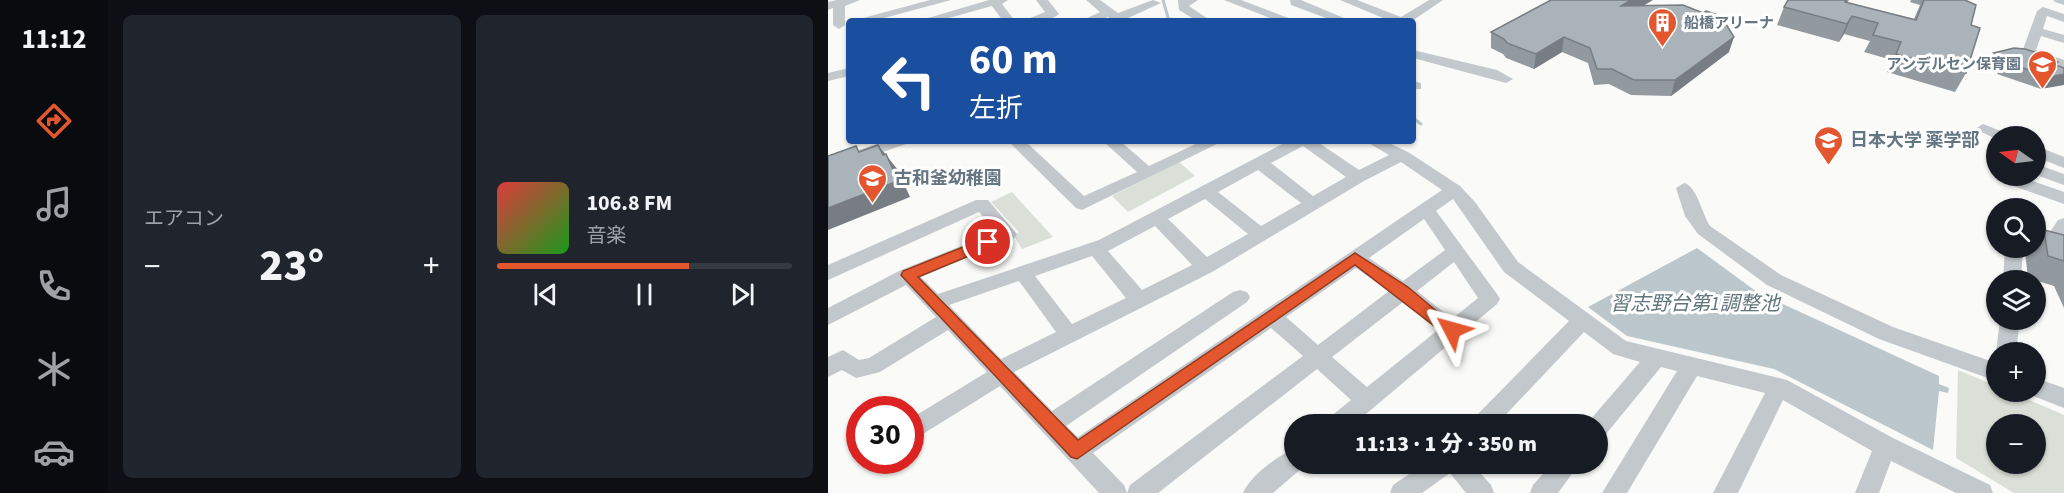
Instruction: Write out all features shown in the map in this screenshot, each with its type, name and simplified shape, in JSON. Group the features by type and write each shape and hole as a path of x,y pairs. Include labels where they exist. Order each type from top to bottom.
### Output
{"street":[{"path":"839,25 833,4 854,0"},
{"path":"888,0 890,14"},
{"path":"1039,18 1053,14 1042,0"},
{"path":"1192,0 1183,2 1183,7 1200,18"},
{"path":"1230,0 1280,18"},
{"path":"1346,0 1394,18"},
{"path":"1416,0 1433,2"},
{"path":"2060,0 2064,1"},
{"path":"872,18 940,1"},
{"path":"959,17 999,1 1008,18"},
{"path":"1096,1 1116,17 1155,3"},
{"path":"1269,15 1297,1 1338,18"},
{"path":"1407,18 1433,2"},
{"path":"2064,18 2045,6 2029,52 2064,64"},
{"path":"2036,30 2064,39"},
{"path":"1416,55 1492,73 1506,79"},
{"path":"828,77 846,73"},
{"path":"828,166 892,144"},
{"path":"1019,144 1082,204 1204,144"},
{"path":"1114,144 1148,173"},
{"path":"933,303 1095,248 1295,144"},
{"path":"1310,144 1358,177"},
{"path":"1383,144 1454,190 1469,206 1511,267 1620,348 1779,387 1885,446 1981,493"},
{"path":"924,423 1001,371 1205,267 1358,177 1402,155"},
{"path":"2046,155 2064,163"},
{"path":"1260,163 1313,204"},
{"path":"2046,173 2064,180"},
{"path":"2031,186 2064,198"},
{"path":"1684,188 1694,216 1704,230 1774,280 1886,333 1986,368"},
{"path":"1077,451 1454,190"},
{"path":"1207,191 1261,235"},
{"path":"828,273 982,204 1008,234 908,275 828,317"},
{"path":"1350,414 1490,299 1426,210"},
{"path":"1156,217 1205,267"},
{"path":"2049,247 2064,224"},
{"path":"1095,248 1140,301"},
{"path":"1138,493 1456,251"},
{"path":"1355,258 1403,291 1452,330"},
{"path":"1023,273 1070,335"},
{"path":"908,275 1116,493"},
{"path":"1050,424 1240,297"},
{"path":"1271,316 1367,400"},
{"path":"828,368 843,359 856,369 873,366 949,319"},
{"path":"1493,414 1582,321"},
{"path":"1608,416 1656,358"},
{"path":"1614,493 1691,367"},
{"path":"1725,493 1779,387"},
{"path":"2046,391 2064,398"},
{"path":"1867,493 1885,446"},
{"path":"1255,493 1284,468"},
{"path":"1402,493 1429,474"},
{"path":"1466,474 1482,493"},
{"path":"1542,493 1558,474"}],"shaded area":[{"path":"1179,162 1195,176 1128,212 1112,196"},
{"path":"1012,192 1053,237 1022,249 1014,236 1019,232 991,202"},
{"path":"1958,370 1986,382 1986,402 2033,402 2064,415 2064,493 2014,493 1956,458"}],"water":[{"name":"習志野台第1調整池","path":"1697,248 1757,292 1939,376 1939,384 1949,388 1948,393 1939,391 1933,450 1774,369 1627,336 1588,307"}],"building":[{"name":"船橋アリーナ","path":"1551,0 1631,0 1621,6 1683,5 1703,13 1706,11 1721,16 1734,37 1675,80 1634,80 1612,69 1597,69 1590,48 1564,37 1536,54 1507,43 1491,32"},
{"path":"1788,0 1846,0 1845,2 1916,20 1924,0 1965,0 1976,5 1971,25 1980,28 1966,73 1896,54 1901,42 1873,35 1878,23 1852,16 1847,24 1784,7"},
{"path":"2014,48 2048,56 2058,62 2056,65 2064,68 2064,74 2050,77 2005,62 2008,58 1994,53"},
{"path":"878,145 883,155 886,154 898,181 828,208 828,156 856,146 859,152"},
{"path":"2046,230 2064,235 2064,261 2048,256"}],"waterway":[{"path":"1163,0 1168,18"},
{"path":"1416,120 1421,124"}],"place":[{"name":"船橋アリーナ","path":"1663,48"},
{"name":"アンデルセン保育園","path":"2042,90"},
{"name":"日本大学 薬学部","path":"1829,166"},
{"name":"古和釜幼稚園","path":"873,204"}],"route":[{"path":"988,242 908,275 1077,451 1355,258 1403,291 1452,330"}]}
